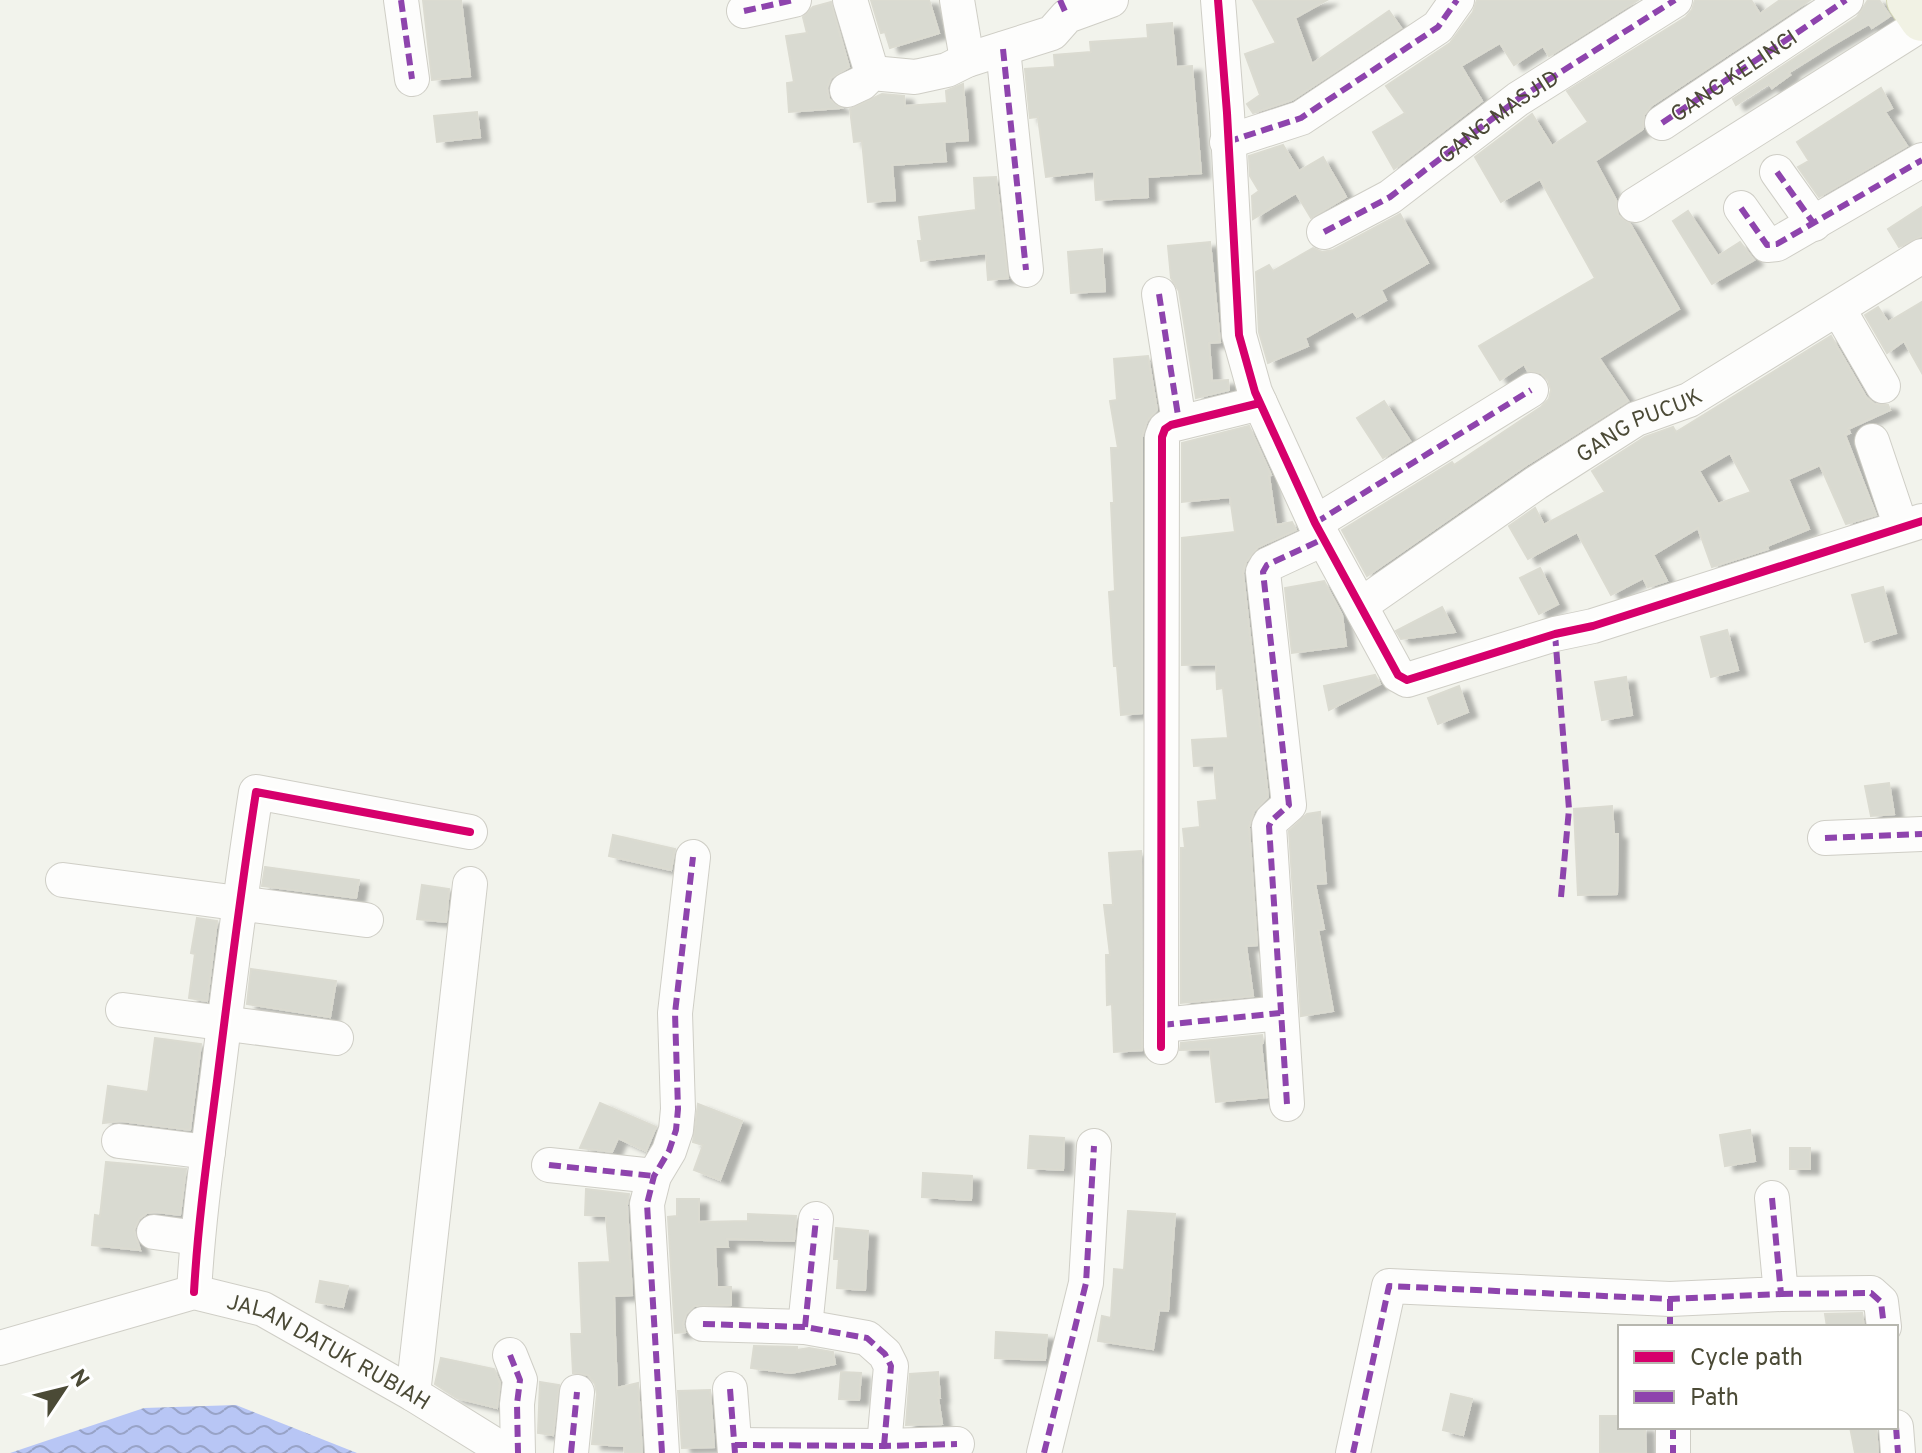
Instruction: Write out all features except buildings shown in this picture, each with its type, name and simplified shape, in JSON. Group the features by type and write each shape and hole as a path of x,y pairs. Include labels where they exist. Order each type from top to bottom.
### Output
{"main road":[{"path":"1909,0 1922,21"}],"street":[{"path":"401,0 412,79"},
{"path":"744,11 794,0"},
{"path":"850,0 859,81 915,77 947,70 967,60 1052,33 1064,8 1111,0"},
{"path":"957,0 967,60"},
{"path":"1218,0 1239,335 1260,403 1319,531 1398,675 1407,680 1747,578 1912,524 1872,441"},
{"path":"1227,142 1301,118 1438,27 1457,0"},
{"name":"GANG MASJID","path":"1324,232 1390,197 1518,99 1675,0"},
{"name":"GANG KELINCI","path":"1662,123 1846,0"},
{"path":"1635,205 1922,21"},
{"path":"1003,49 1026,270"},
{"path":"1741,208 1767,245 1777,244 1922,160"},
{"path":"1777,172 1814,224"},
{"name":"GANG PUCUK","path":"1361,605 1536,483 1636,419 1689,400 1922,256"},
{"path":"1159,294 1179,422"},
{"path":"1839,310 1883,386"},
{"path":"1287,1104 1269,826 1289,805 1263,572 1267,565 1531,390"},
{"path":"1260,403 1179,422 1165,429 1162,437 1161,1036 1280,1013"},
{"path":"194,1292 197,1238 256,792 470,832"},
{"path":"1825,838 1922,834"},
{"path":"662,1453 647,1204 654,1176 669,1151 678,1109 675,1013 693,857"},
{"path":"63,880 366,920"},
{"path":"413,1394 470,884"},
{"path":"123,1010 336,1038"},
{"path":"119,1141 208,1152"},
{"path":"1044,1453 1086,1283 1094,1146"},
{"path":"549,1165 654,1176"},
{"path":"1772,1198 1781,1294"},
{"path":"805,1327 816,1219"},
{"path":"154,1232 197,1238"},
{"path":"1353,1453 1389,1286 1670,1313 1781,1294 1871,1293 1881,1302 1884,1325"},
{"name":"JALAN DATUK RUBIAH","path":"0,1348 194,1292 263,1309 413,1394 508,1453"},
{"path":"703,1324 805,1327 867,1338 885,1354 891,1366 884,1446"},
{"path":"510,1355 519,1371 520,1380 518,1453"},
{"path":"730,1389 735,1449 957,1444"},
{"path":"571,1453 577,1392"},
{"path":"1673,1429 1673,1453"},
{"path":"1896,1429 1898,1453"}],"water":[{"path":"236,1405 357,1453 10,1453 144,1408"}],"marked path":[{"path":"401,0 412,79"},
{"path":"744,11 794,0"},
{"path":"1060,0 1067,16"},
{"path":"1227,142 1301,118 1438,27 1457,0"},
{"path":"1324,232 1390,197 1518,99 1675,0"},
{"path":"1662,123 1846,0"},
{"path":"1003,49 1026,270"},
{"path":"1741,208 1767,245 1777,244 1922,160"},
{"path":"1777,172 1814,224"},
{"path":"1159,294 1179,422"},
{"path":"1315,523 1531,390"},
{"path":"1287,1104 1269,826 1289,805 1263,572 1267,565 1323,539"},
{"path":"1555,634 1569,809 1561,897"},
{"path":"1825,838 1922,834"},
{"path":"662,1453 647,1204 654,1176 669,1151 676,1130 675,1013 693,857"},
{"path":"1162,1025 1280,1013"},
{"path":"1044,1453 1086,1283 1094,1146"},
{"path":"549,1165 654,1176"},
{"path":"1353,1453 1389,1286 1670,1299 1781,1294 1772,1198"},
{"path":"805,1327 816,1219"},
{"path":"1781,1294 1871,1293 1881,1302 1884,1325"},
{"path":"1670,1299 1670,1325"},
{"path":"703,1324 805,1327 867,1338 885,1354 891,1366 884,1446"},
{"path":"510,1355 520,1380 518,1453"},
{"path":"730,1389 735,1453"},
{"path":"571,1453 577,1392"},
{"path":"1673,1429 1673,1453"},
{"path":"1896,1429 1898,1453"},
{"path":"735,1445 957,1444"}],"cycle path":[{"path":"1218,0 1239,335 1255,392 1315,523 1398,675 1407,680 1555,634 1593,626 1922,521"},
{"path":"1161,1047 1162,437 1171,425 1260,403"},
{"path":"194,1292 207,1160 256,792 470,832"}]}
